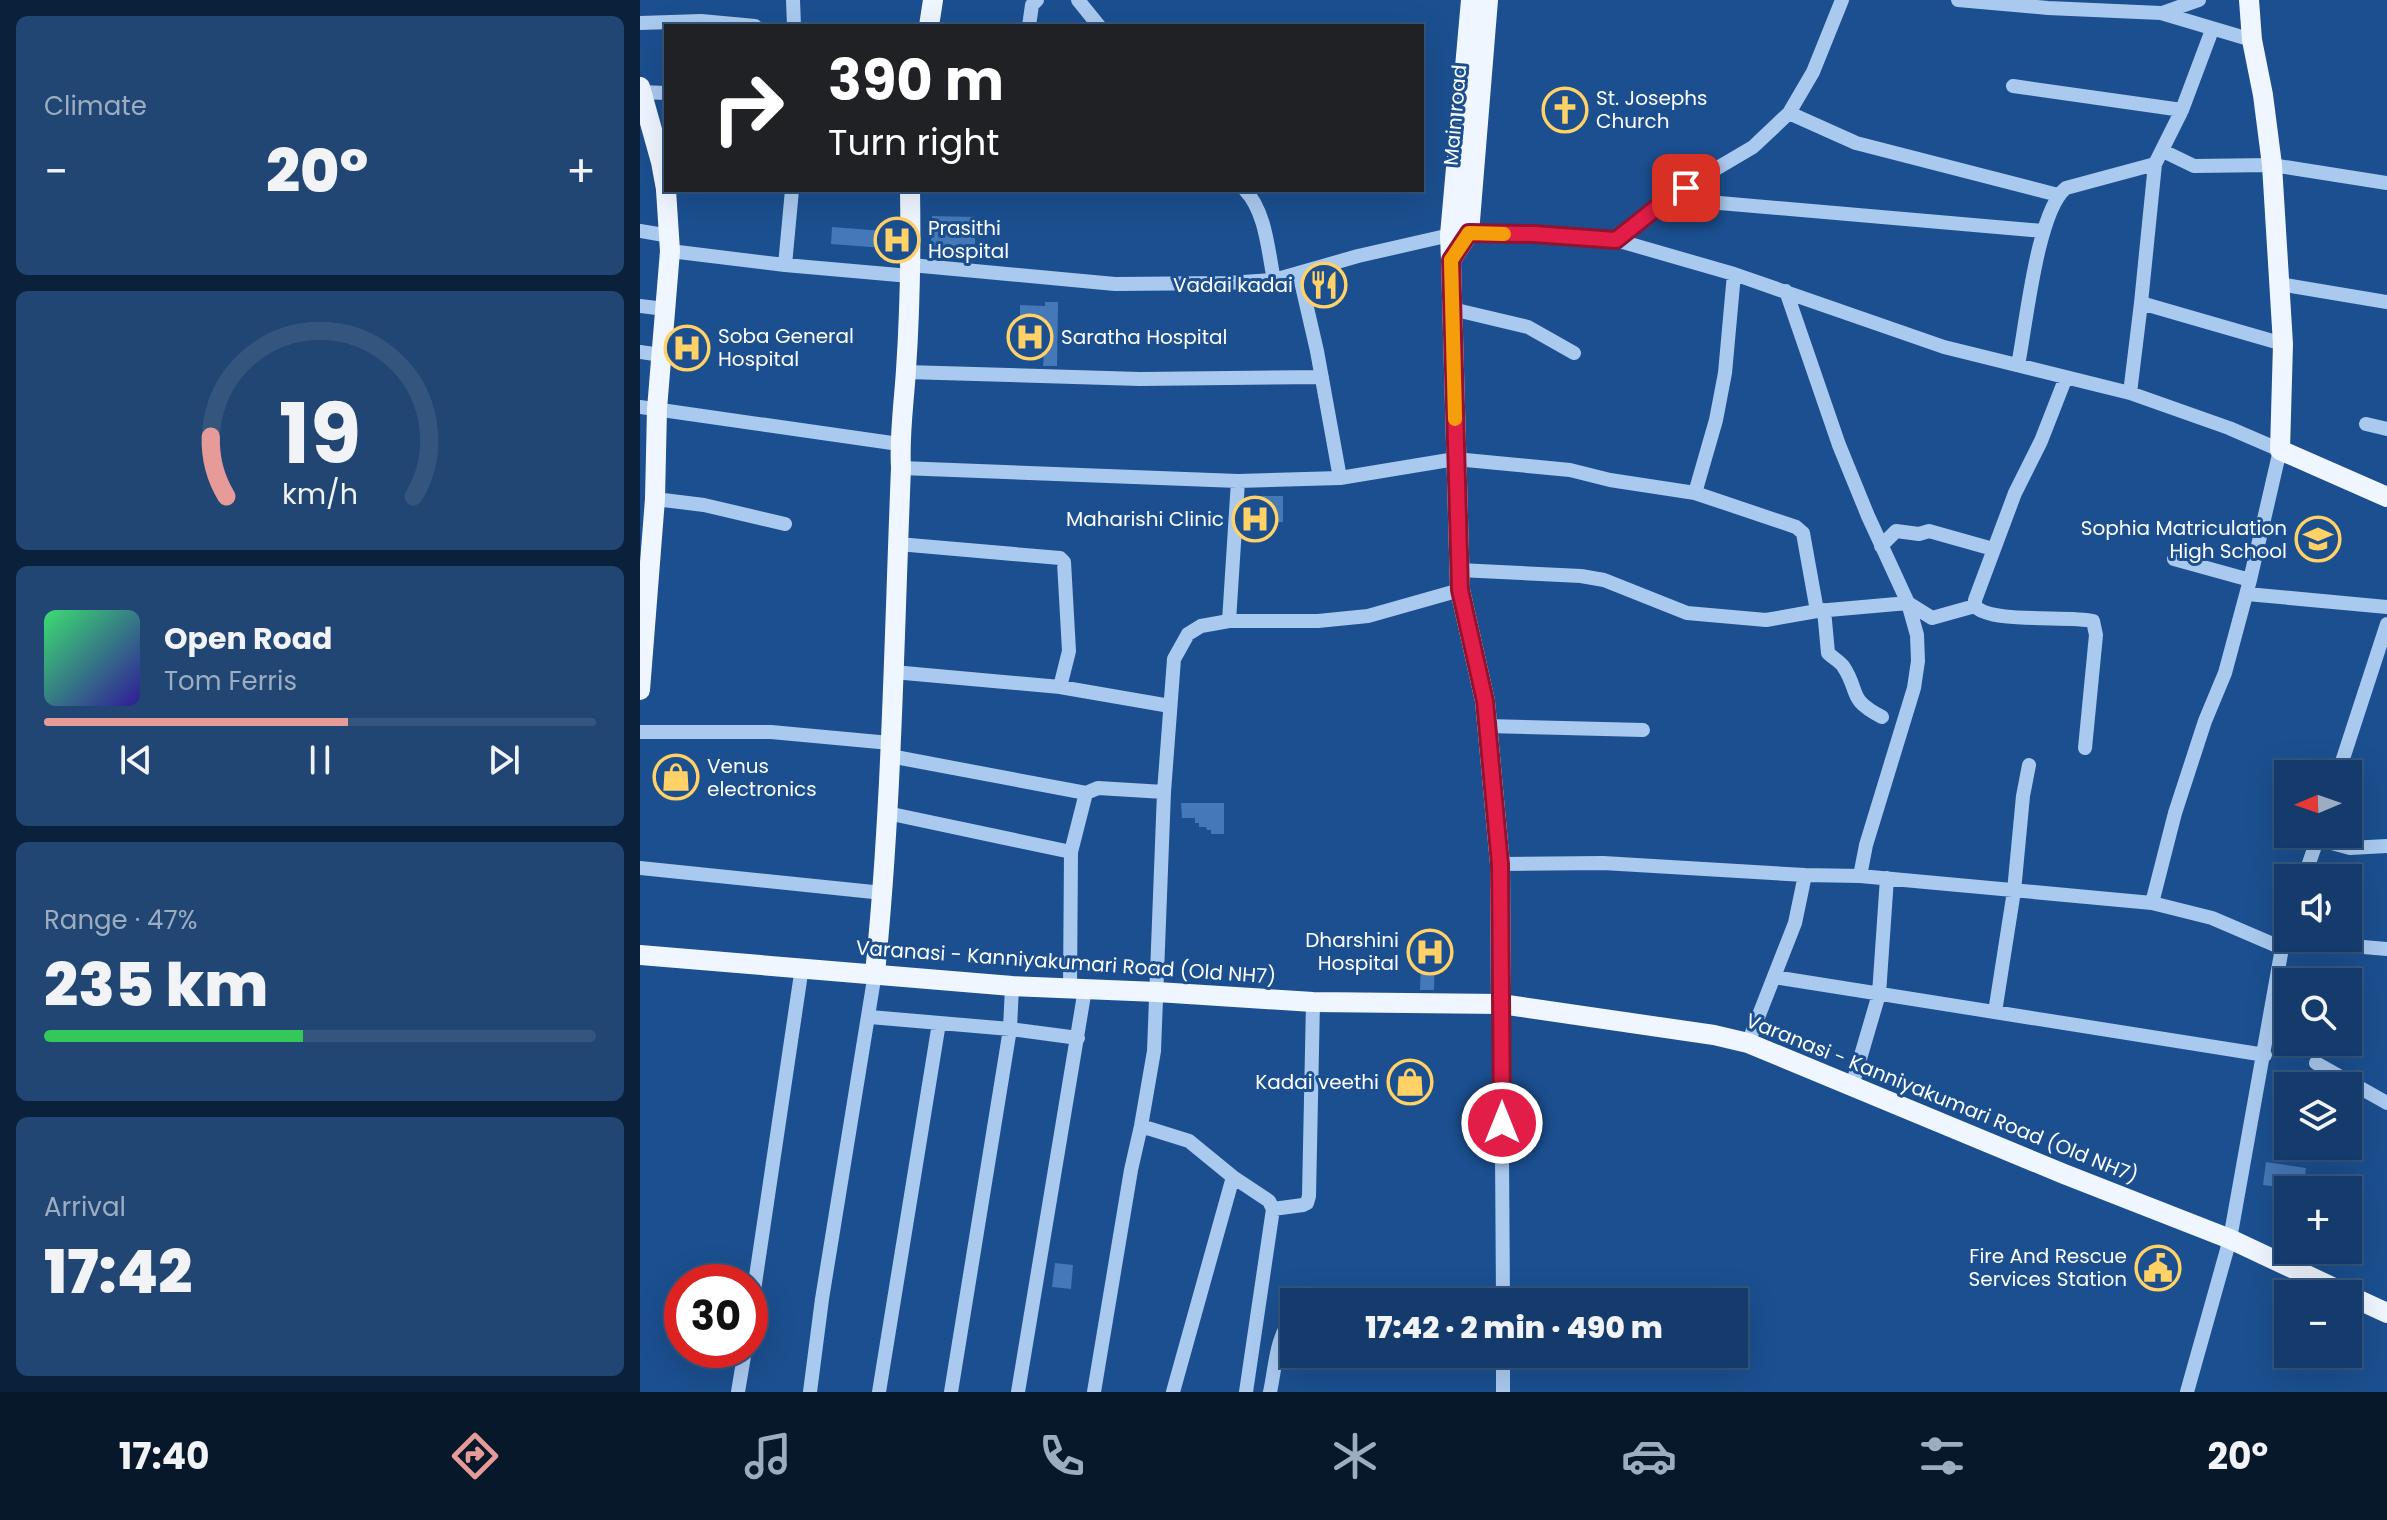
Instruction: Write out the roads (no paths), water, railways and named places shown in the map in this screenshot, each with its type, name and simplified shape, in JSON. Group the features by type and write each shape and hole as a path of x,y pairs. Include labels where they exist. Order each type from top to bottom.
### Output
{"main road":[{"path":"929,24 933,0"},
{"name":"Main road","path":"1460,234 1471,0"},
{"name":"Main road","path":"1460,234 1488,0"},
{"path":"2249,0 2252,40 2272,165 2283,344 2280,450 2387,497"},
{"path":"641,90 644,121 664,162"},
{"path":"640,690 642,611 655,499 648,408 661,355 665,309 670,243 666,192"},
{"path":"875,973 883,893 890,750 901,468 899,444 911,270 910,192"},
{"path":"1460,234 1451,260 1460,580 1485,701 1500,864 1501,1004"},
{"name":"Varanasi - Kanniyakumari Road (Old NH7)","path":"640,955 1012,986 1313,1002 1501,1004 1714,1035 1748,1043 2230,1239 2317,1280"},
{"name":"Varanasi - Kanniyakumari Road (Old NH7)","path":"2362,1301 2387,1313"}],"street":[{"path":"793,0 794,24"},
{"path":"1029,24 1032,5 1037,0"},
{"path":"1078,0 1097,24"},
{"path":"1616,240 1675,193 1753,147 1789,113 1813,72 1842,0"},
{"path":"1958,0 2144,6 2212,30 2252,40"},
{"path":"2161,13 2199,0"},
{"path":"640,23 701,21 733,24"},
{"path":"2130,393 2159,157 2182,110 2212,30"},
{"path":"2013,86 2182,110"},
{"path":"641,90 664,93"},
{"path":"1789,113 1856,143 2058,195"},
{"path":"2018,365 2043,231 2058,195 2066,188 2159,157 2194,166 2272,165 2387,183"},
{"path":"1686,188 1708,202 2043,231"},
{"path":"785,265 792,192"},
{"path":"1247,192 1258,209 1274,280"},
{"path":"640,231 670,243 785,265 1115,284 1274,280 1358,256 1460,234 1534,234 1616,240 1734,274 1944,347 2130,393 2229,428 2280,450 2225,673 2205,721 2175,813 2152,903"},
{"path":"1299,273 1340,478"},
{"path":"1695,493 1716,420 1725,373 1734,274"},
{"path":"2279,284 2387,302"},
{"path":"1786,291 1839,445 1908,603 1917,635 1918,661 1914,688 1866,845 1860,876"},
{"path":"2141,303 2283,344"},
{"path":"640,306 665,309"},
{"path":"1452,309 1528,327 1574,353"},
{"path":"640,352 661,355"},
{"path":"906,372 1140,379 1322,377"},
{"path":"1975,606 1977,593 2015,493 2041,441 2066,377"},
{"path":"648,408 899,444"},
{"path":"2366,424 2387,429"},
{"path":"901,468 1238,481 1340,478 1455,459 1570,470 1610,480 1695,493 1784,522 1803,533 1828,653 1842,664 1854,696 1865,708 1882,717"},
{"path":"1229,621 1238,481"},
{"path":"655,499 704,505 785,524"},
{"path":"1881,546 1896,531 1919,534 1929,531 1993,549"},
{"path":"898,544 1060,558 1064,562 1069,651 1060,687"},
{"path":"2174,559 2248,587 2387,607"},
{"path":"1094,1392 1154,1051 1170,706 1174,659 1188,634 1201,626 1229,621 1318,621 1368,616 1460,580 1581,576 1604,580 1687,613 1766,620 1820,611 1908,603 1932,618 1975,606"},
{"path":"1975,606 1983,613 2093,621 2096,635 2085,748"},
{"path":"2343,760 2387,624"},
{"path":"893,672 1060,687 1170,706"},
{"path":"1487,726 1643,730"},
{"path":"640,732 771,732 890,750 1086,793 1098,788 1164,792"},
{"path":"1995,1012 2029,765"},
{"path":"1018,1392 1078,1038 1071,852 1086,793"},
{"path":"887,813 1071,852"},
{"path":"2362,847 2387,846"},
{"path":"1500,864 1603,863 1860,876 2152,903 2212,918 2274,945"},
{"path":"640,868 883,893"},
{"path":"1748,1043 1795,923 1805,875"},
{"path":"1852,1086 1879,994 1887,878"},
{"path":"2362,947 2387,949"},
{"path":"2187,1392 2230,1239 2281,952"},
{"path":"758,1264 802,967"},
{"path":"810,1392 875,973"},
{"path":"1774,977 2265,1055"},
{"path":"951,1392 1010,1029 1012,986"},
{"path":"1273,1209 1303,1205 1309,1196 1313,1002"},
{"path":"1501,1004 1503,1288"},
{"path":"870,1017 1078,1038"},
{"path":"879,1392 939,1023"},
{"path":"2316,1063 2387,1103"},
{"path":"1141,1126 1189,1141 1269,1201 1273,1209 1246,1392"},
{"path":"1173,1392 1233,1177"},
{"path":"1270,1392 1280,1343"},
{"path":"738,1392 742,1368"},
{"path":"1503,1368 1503,1392"}],"place":[{"name":"St. Josephs Church","path":"1565,110"},
{"name":"Prasithi Hospital","path":"897,240"},
{"name":"Vadai kadai","path":"1324,285"},
{"name":"Saratha Hospital","path":"1030,337"},
{"name":"Soba General Hospital","path":"687,348"},
{"name":"Maharishi Clinic","path":"1255,519"},
{"name":"Sophia Matriculation High School","path":"2318,539"},
{"name":"Venus electronics","path":"676,777"},
{"name":"Dharshini Hospital","path":"1430,952"},
{"name":"Kadai veethi","path":"1410,1082"},
{"name":"Fire And Rescue Services Station","path":"2158,1268"}]}
